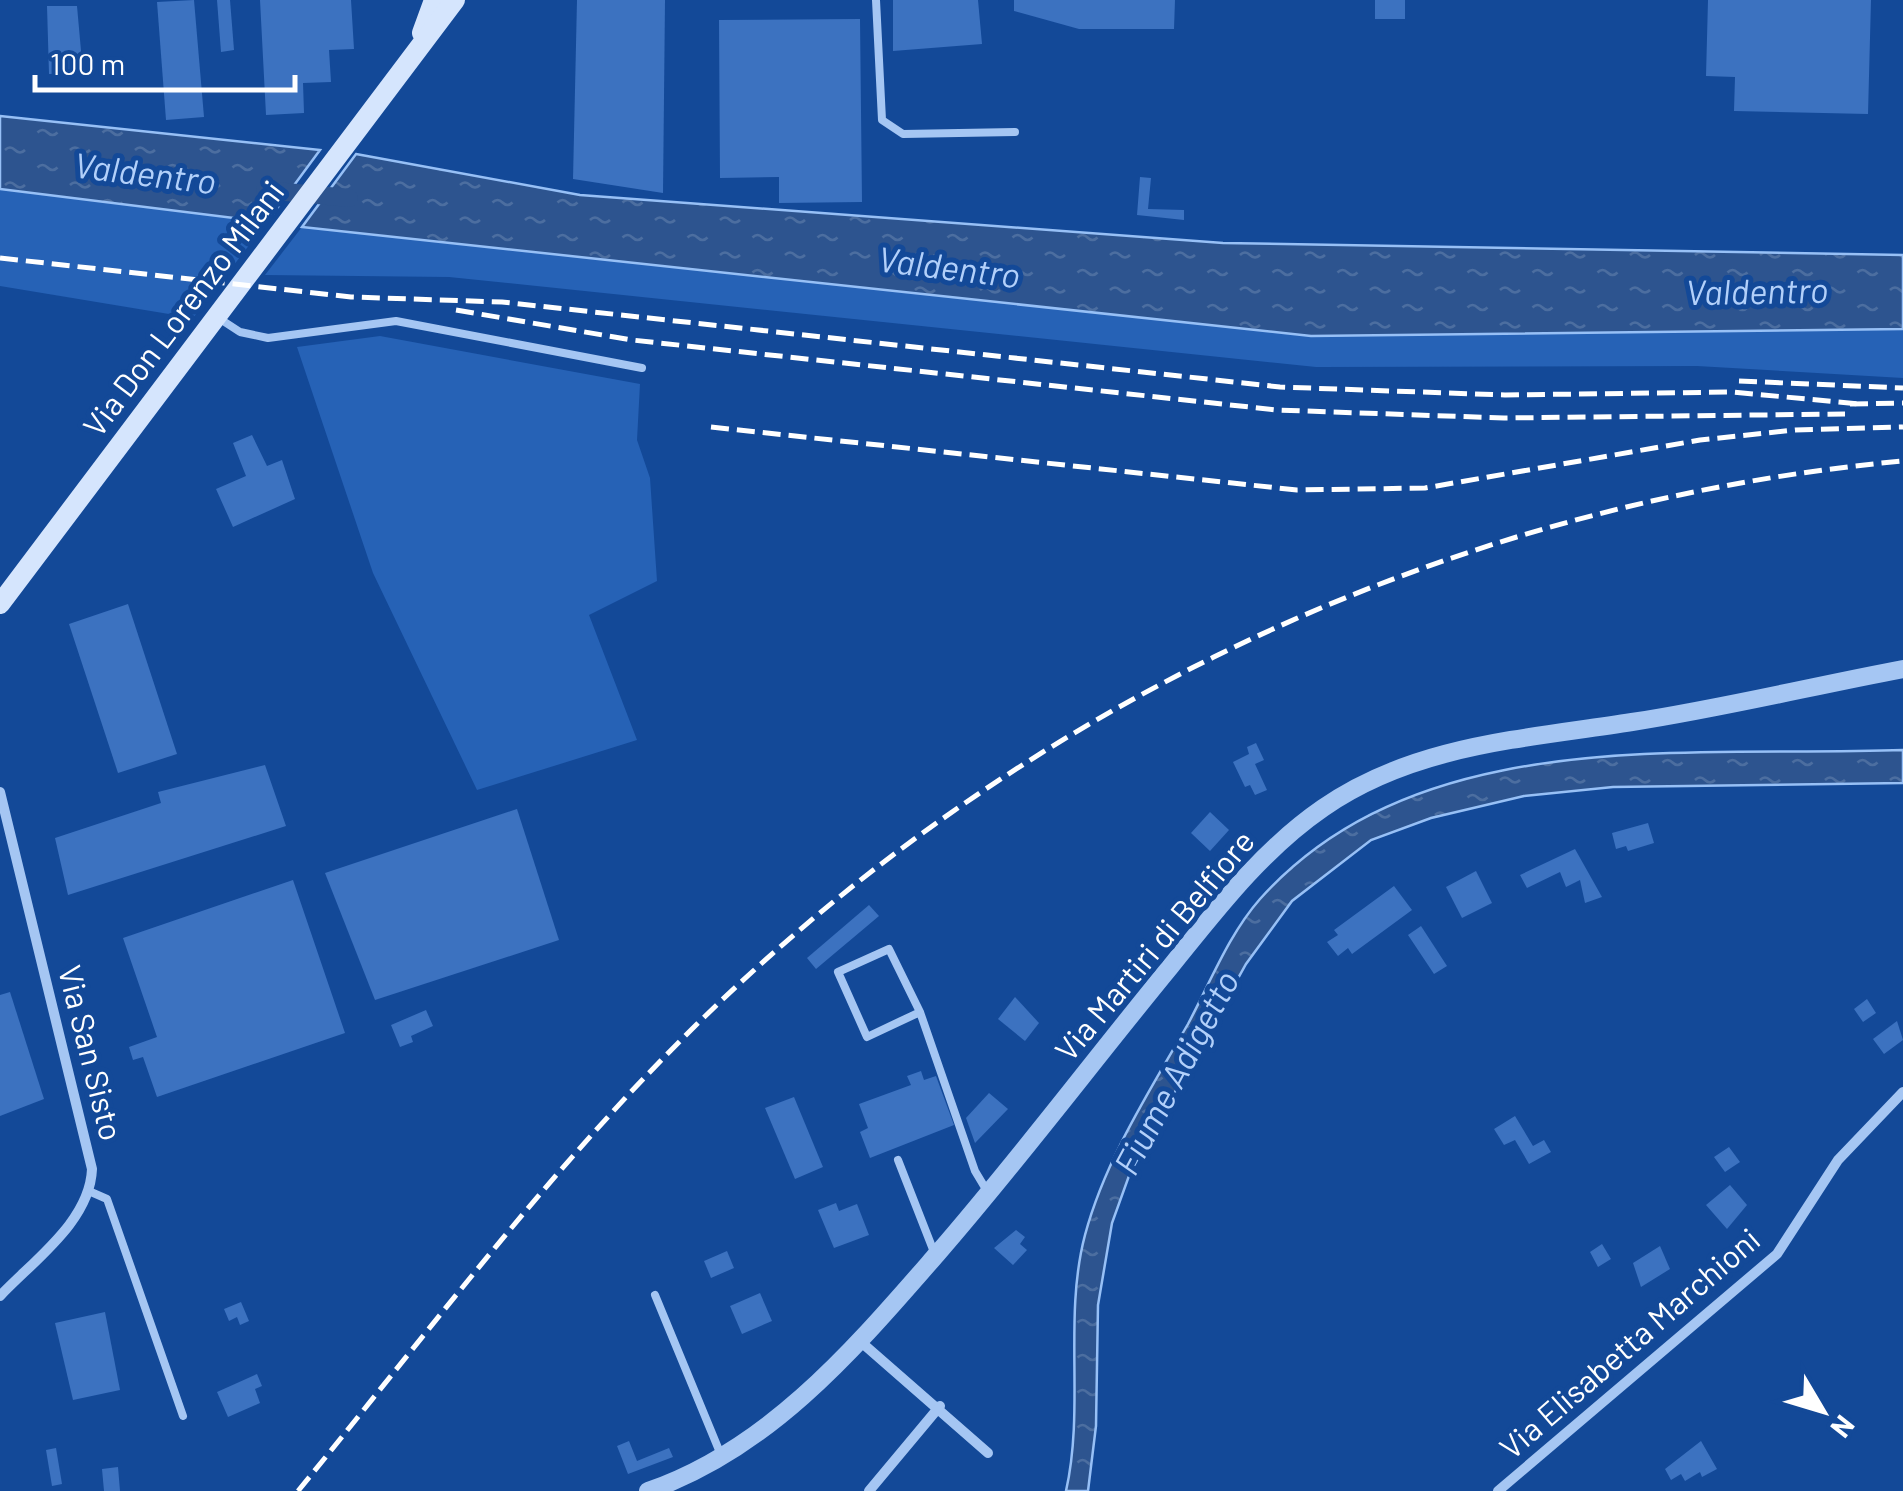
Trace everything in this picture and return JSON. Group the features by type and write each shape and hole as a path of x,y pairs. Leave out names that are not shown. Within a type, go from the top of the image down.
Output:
{"main road":[{"name":"Via Don Lorenzo Milani","path":"416,48 434,0"},
{"name":"Via Don Lorenzo Milani","path":"0,604 455,0"}],"street":[{"name":"Via Martiri di Belfiore","path":"648,1491 678,1480 720,1455 800,1400 862,1342 989,1195 1252,867 1325,806 1420,760 1495,741 1634,722 1903,668"},
{"name":"Via San Sisto","path":"0,792 92,1169 91,1192 82,1211 0,1296"},
{"name":"Via Elisabetta Marchioni","path":"1498,1491 1778,1254 1838,1160 1903,1092"},
{"path":"862,1342 940,1406 988,1453"},
{"path":"870,1491 940,1406"}],"lane":[{"path":"876,0 882,120 903,134 1015,132"},
{"path":"217,317 240,332 268,338 396,321 642,368"},
{"path":"920,1012 866,1037 838,972 888,949 920,1012 975,1171 989,1195"},
{"path":"898,1160 936,1256"},
{"path":"91,1192 107,1199 183,1416"},
{"path":"655,1295 720,1455"}],"shaded area":[{"path":"0,189 267,222 193,318 0,286"},
{"path":"302,227 1311,336 1903,329 1903,378 1697,366 1316,367 449,277 265,275"},
{"path":"380,336 640,384 637,440 650,478 657,581 589,615 637,740 477,790 373,573 297,347"}],"water":[{"path":"0,116 320,150 267,222 0,189"},
{"path":"356,154 580,195 1223,243 1903,255 1903,329 1311,336 302,227"},
{"name":"Fiume Adigetto","path":"1903,750 1903,783 1613,787 1524,796 1431,818 1371,840 1292,901 1246,964 1130,1173 1112,1223 1098,1305 1096,1426 1088,1491 1066,1491 1074,1427 1075,1298 1085,1235 1104,1180 1229,943 1260,899 1324,842 1397,802 1476,776 1560,761 1647,754"}],"building":[{"path":"194,0 204,117 166,120 157,2"},
{"path":"217,0 230,0 234,50 221,52"},
{"path":"260,0 351,0 354,49 329,50 331,82 303,83 304,113 266,115"},
{"path":"577,0 665,0 663,193 573,179"},
{"path":"893,0 978,0 982,44 893,51"},
{"path":"1014,0 1175,0 1174,29 1079,29 1014,11"},
{"path":"1375,0 1405,0 1405,19 1375,19"},
{"path":"1708,0 1871,0 1868,114 1734,111 1735,77 1706,76"},
{"path":"47,6 77,6 83,73 49,74"},
{"path":"860,19 862,202 779,203 779,177 720,178 719,20"},
{"path":"1140,177 1151,178 1148,209 1184,210 1184,220 1137,215"},
{"path":"252,435 267,466 282,460 295,499 233,527 216,489 246,476 233,443"},
{"path":"128,604 177,754 118,773 69,624"},
{"path":"1256,743 1264,760 1255,764 1267,790 1255,795 1250,785 1245,787 1233,762 1249,754 1247,747"},
{"path":"265,765 286,826 68,895 55,838 161,803 158,792"},
{"path":"517,809 559,940 375,1000 325,873"},
{"path":"1210,812 1229,830 1210,851 1191,833"},
{"path":"1648,823 1654,843 1628,851 1626,846 1616,849 1612,833"},
{"path":"1575,849 1602,897 1585,903 1580,880 1566,887 1560,872 1527,888 1520,875"},
{"path":"1476,871 1492,903 1462,918 1446,887"},
{"path":"293,880 345,1033 157,1097 143,1057 133,1060 129,1047 157,1037 123,938"},
{"path":"1394,886 1412,910 1352,954 1348,948 1338,956 1327,942 1338,935 1334,930"},
{"path":"869,905 879,916 816,969 807,958"},
{"path":"1421,926 1447,966 1434,974 1408,935"},
{"path":"10,992 44,1099 0,1116 0,995"},
{"path":"1015,997 1039,1023 1025,1041 998,1019"},
{"path":"1867,999 1876,1013 1863,1022 1854,1009"},
{"path":"426,1010 433,1026 411,1036 413,1042 400,1047 391,1025"},
{"path":"1897,1021 1903,1040 1884,1054 1873,1039"},
{"path":"921,1071 924,1080 936,1076 954,1125 870,1158 860,1132 868,1128 859,1104 911,1085 907,1076"},
{"path":"989,1093 1008,1109 975,1143 966,1118"},
{"path":"794,1097 823,1167 795,1179 765,1108"},
{"path":"1515,1116 1533,1146 1544,1140 1551,1152 1529,1164 1515,1140 1504,1145 1494,1129"},
{"path":"1729,1147 1740,1162 1725,1172 1714,1157"},
{"path":"1730,1185 1747,1205 1727,1229 1706,1205"},
{"path":"836,1203 839,1211 857,1204 869,1235 834,1248 818,1210"},
{"path":"1016,1230 1025,1237 1020,1244 1027,1250 1013,1265 994,1248"},
{"path":"1602,1244 1611,1259 1598,1267 1590,1252"},
{"path":"1660,1246 1670,1269 1641,1287 1633,1263"},
{"path":"727,1251 734,1268 711,1278 704,1261"},
{"path":"760,1293 772,1321 742,1334 730,1306"},
{"path":"241,1302 249,1321 240,1325 237,1317 229,1321 224,1309"},
{"path":"105,1312 120,1390 73,1400 55,1323"},
{"path":"257,1374 262,1386 255,1389 260,1403 228,1417 217,1392"},
{"path":"629,1441 637,1461 669,1448 673,1457 628,1474 617,1446"},
{"path":"1701,1441 1717,1469 1702,1477 1700,1472 1685,1481 1681,1474 1671,1480 1665,1469"},
{"path":"56,1448 62,1484 52,1486 46,1450"},
{"path":"118,1467 120,1491 104,1491 102,1469"}],"waterway":[{"name":"Valdentro","path":"265,190 349,198"}],"railway":[{"path":"0,258 351,297 502,302 1280,387 1505,395 1732,392 1860,404"},
{"path":"456,310 632,340 1277,410 1504,418 1845,414"},
{"path":"1739,381 1903,388"},
{"path":"1850,404 1903,403"},
{"path":"711,427 1297,490 1425,488 1700,440 1795,430 1903,427"},
{"path":"298,1491 488,1256 637,1085 816,916 952,812 1096,720 1247,641 1404,575 1567,522 1733,484 1903,461"}]}
